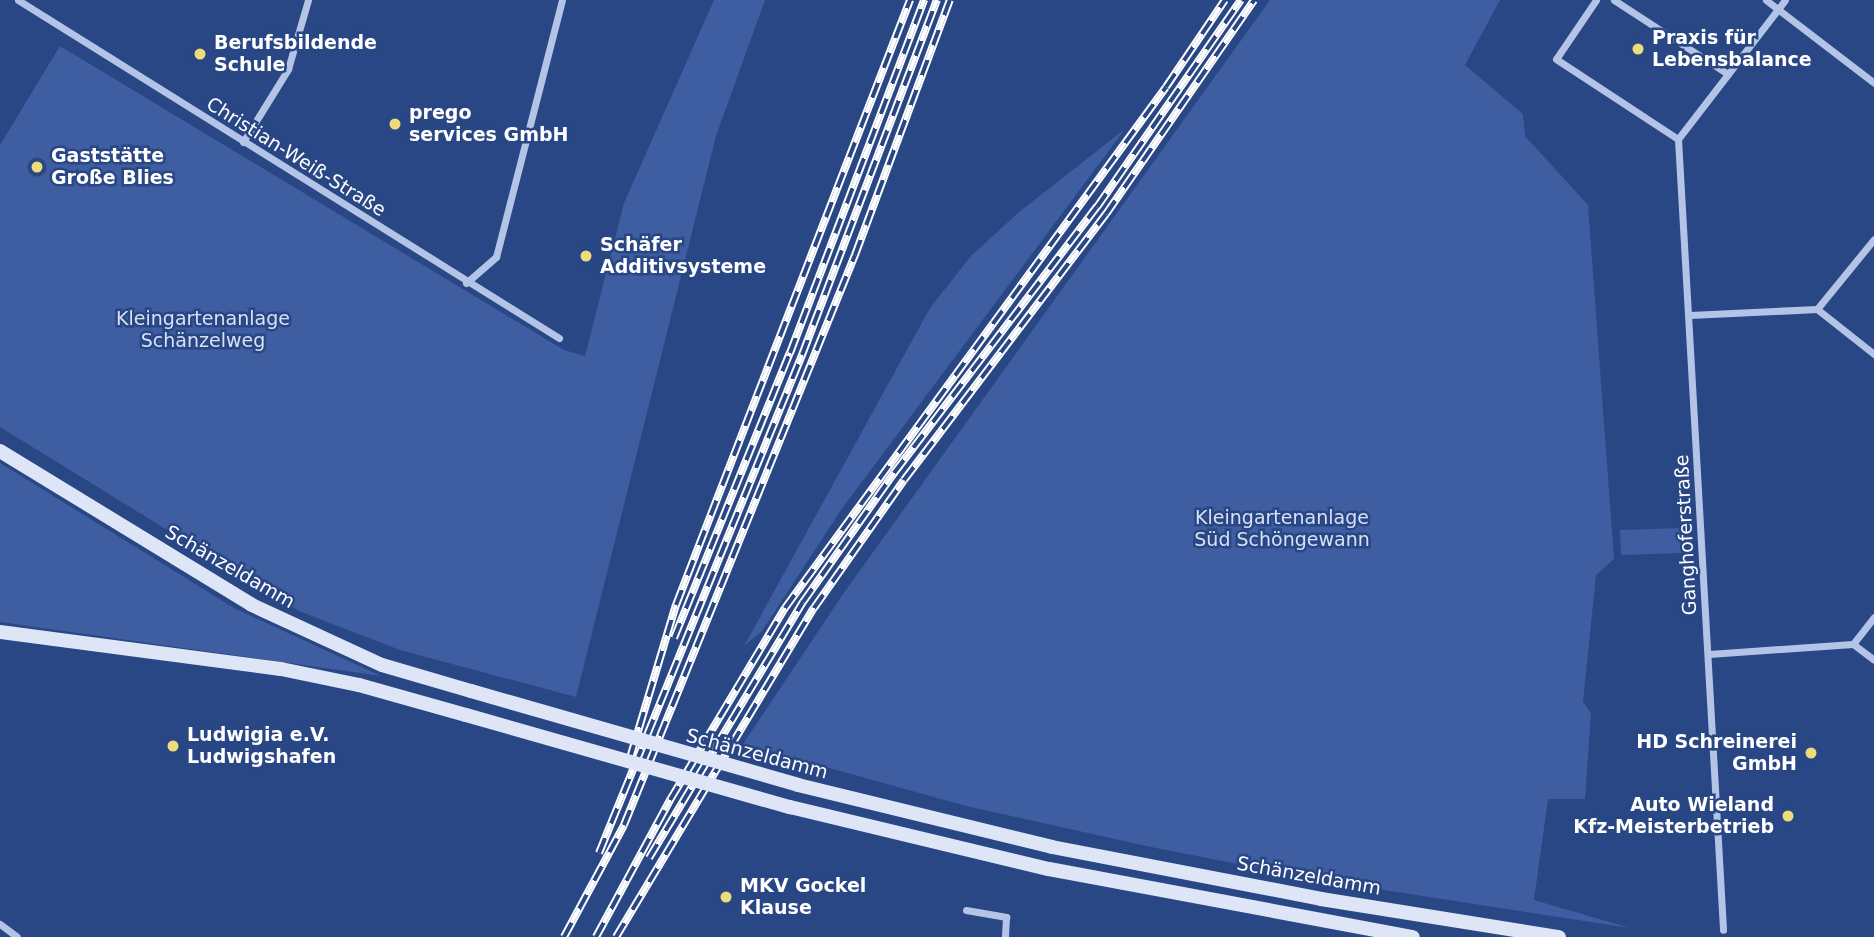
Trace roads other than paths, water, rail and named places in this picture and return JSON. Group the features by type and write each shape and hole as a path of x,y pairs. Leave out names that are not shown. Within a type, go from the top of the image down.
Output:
{"main road":[{"name":"Schänzeldamm","path":"0,451 252,605 382,665 798,785 1052,847 1321,899 1559,937"},
{"path":"0,632 281,670 359,685 790,807 1049,869 1413,937"}],"street":[{"name":"Christian-Weiß-Straße","path":"18,0 467,283 559,338"},
{"path":"243,142 288,69 308,0"},
{"path":"467,283 496,257 562,0"},
{"path":"1595,0 1556,60 1678,139 1785,0"},
{"path":"1614,0 1728,74"},
{"path":"1766,0 1874,83"},
{"name":"Ganghoferstraße","path":"1678,139 1723,930"},
{"path":"1817,309 1874,239"},
{"path":"1690,315 1817,309 1874,354"},
{"path":"1853,644 1874,617"},
{"path":"1709,654 1853,644 1874,660"},
{"path":"967,910 1006,917 1005,937"},
{"path":"0,924 17,937"}],"railway":[{"path":"630,758 676,605 910,0"},
{"path":"674,638 790,353 924,0"},
{"path":"599,853 802,355 937,0"},
{"path":"564,937 624,825 855,255 950,0"},
{"path":"596,937 670,800 785,608 1166,87 1225,0"},
{"path":"649,858 803,602 894,473 1097,207 1241,0"},
{"path":"616,937 814,608 904,480 1106,214 1254,0"}],"place":[{"name":"Praxis für Lebensbalance","path":"1638,49"},
{"name":"Berufsbildende Schule","path":"200,54"},
{"name":"prego services GmbH","path":"395,124"},
{"name":"Gaststätte Große Blies","path":"37,167"},
{"name":"Schäfer Additivsysteme","path":"586,256"},
{"name":"Ludwigia e.V. Ludwigshafen","path":"173,746"},
{"name":"HD Schreinerei GmbH","path":"1811,753"},
{"name":"Auto Wieland Kfz-Meisterbetrieb","path":"1788,816"},
{"name":"MKV Gockel Klause","path":"726,897"}],"park label":[{"name":"Kleingartenanlage Schänzelweg","path":"203,330"},
{"name":"Kleingartenanlage Süd Schöngewann","path":"1282,529"}]}
